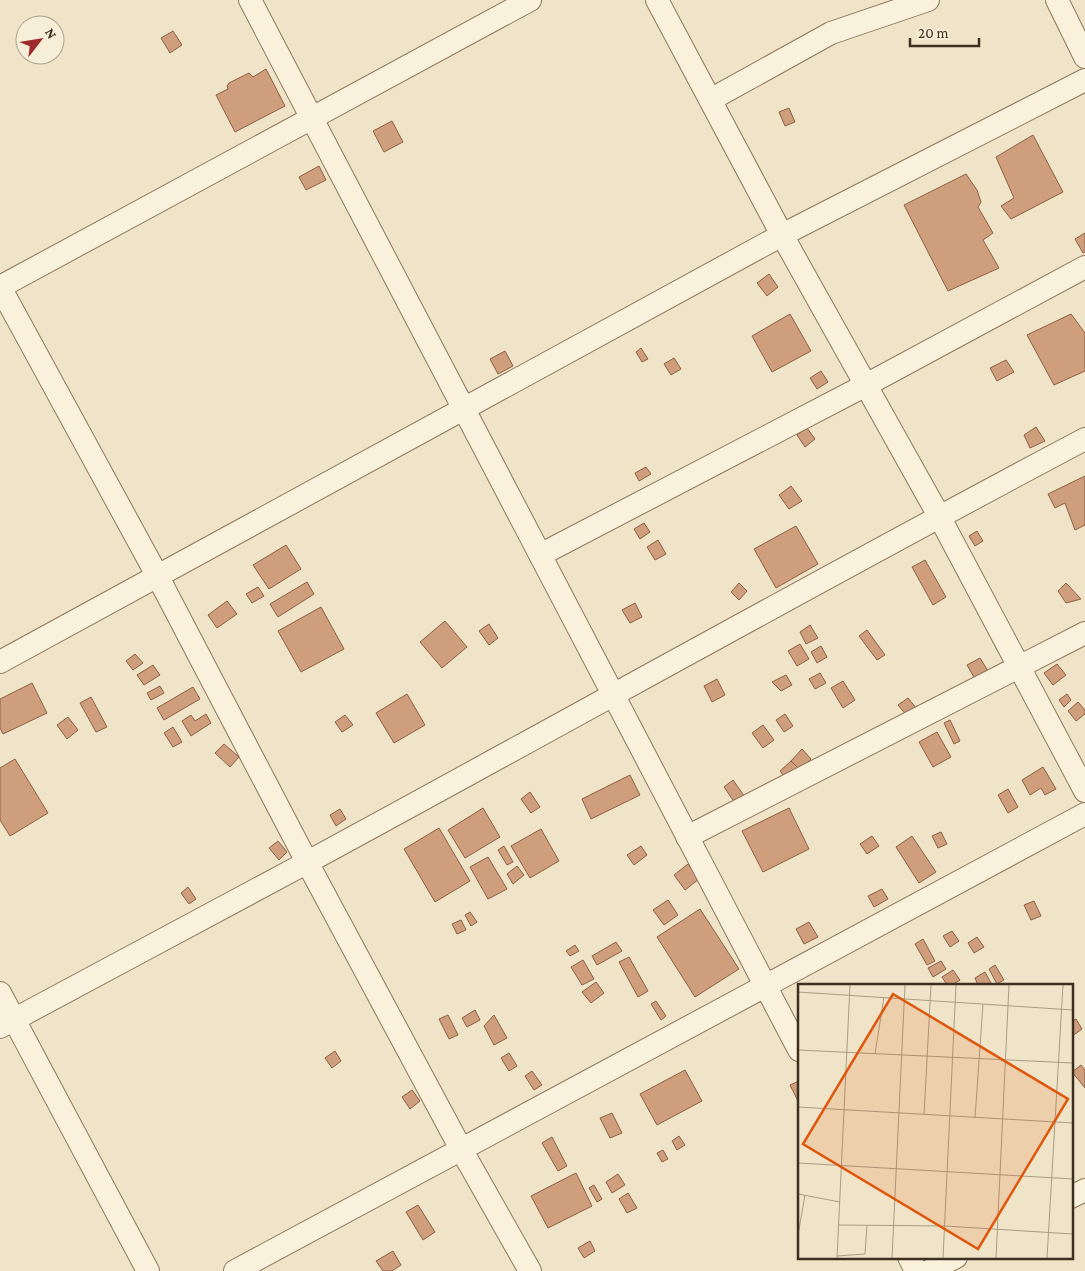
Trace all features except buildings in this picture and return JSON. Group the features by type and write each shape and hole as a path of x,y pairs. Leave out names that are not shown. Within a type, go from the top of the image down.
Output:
{"street":[{"path":"250,0 798,1048"},
{"path":"530,0 0,287 158,576 307,862 461,1149 530,1271"},
{"path":"657,0 782,235 939,516 1085,791"},
{"path":"710,100 831,33 928,0"},
{"path":"1056,0 1085,57"},
{"path":"0,662 782,235 1085,80"},
{"path":"540,555 866,385 1085,267"},
{"path":"7,1023 307,862 939,516 1085,439"},
{"path":"688,838 1085,633"},
{"path":"235,1271 1085,814"},
{"path":"0,994 7,1023 148,1271"},
{"path":"1072,1196 1085,1190"},
{"path":"909,1258 916,1271"},
{"path":"930,1271 954,1258"}]}
